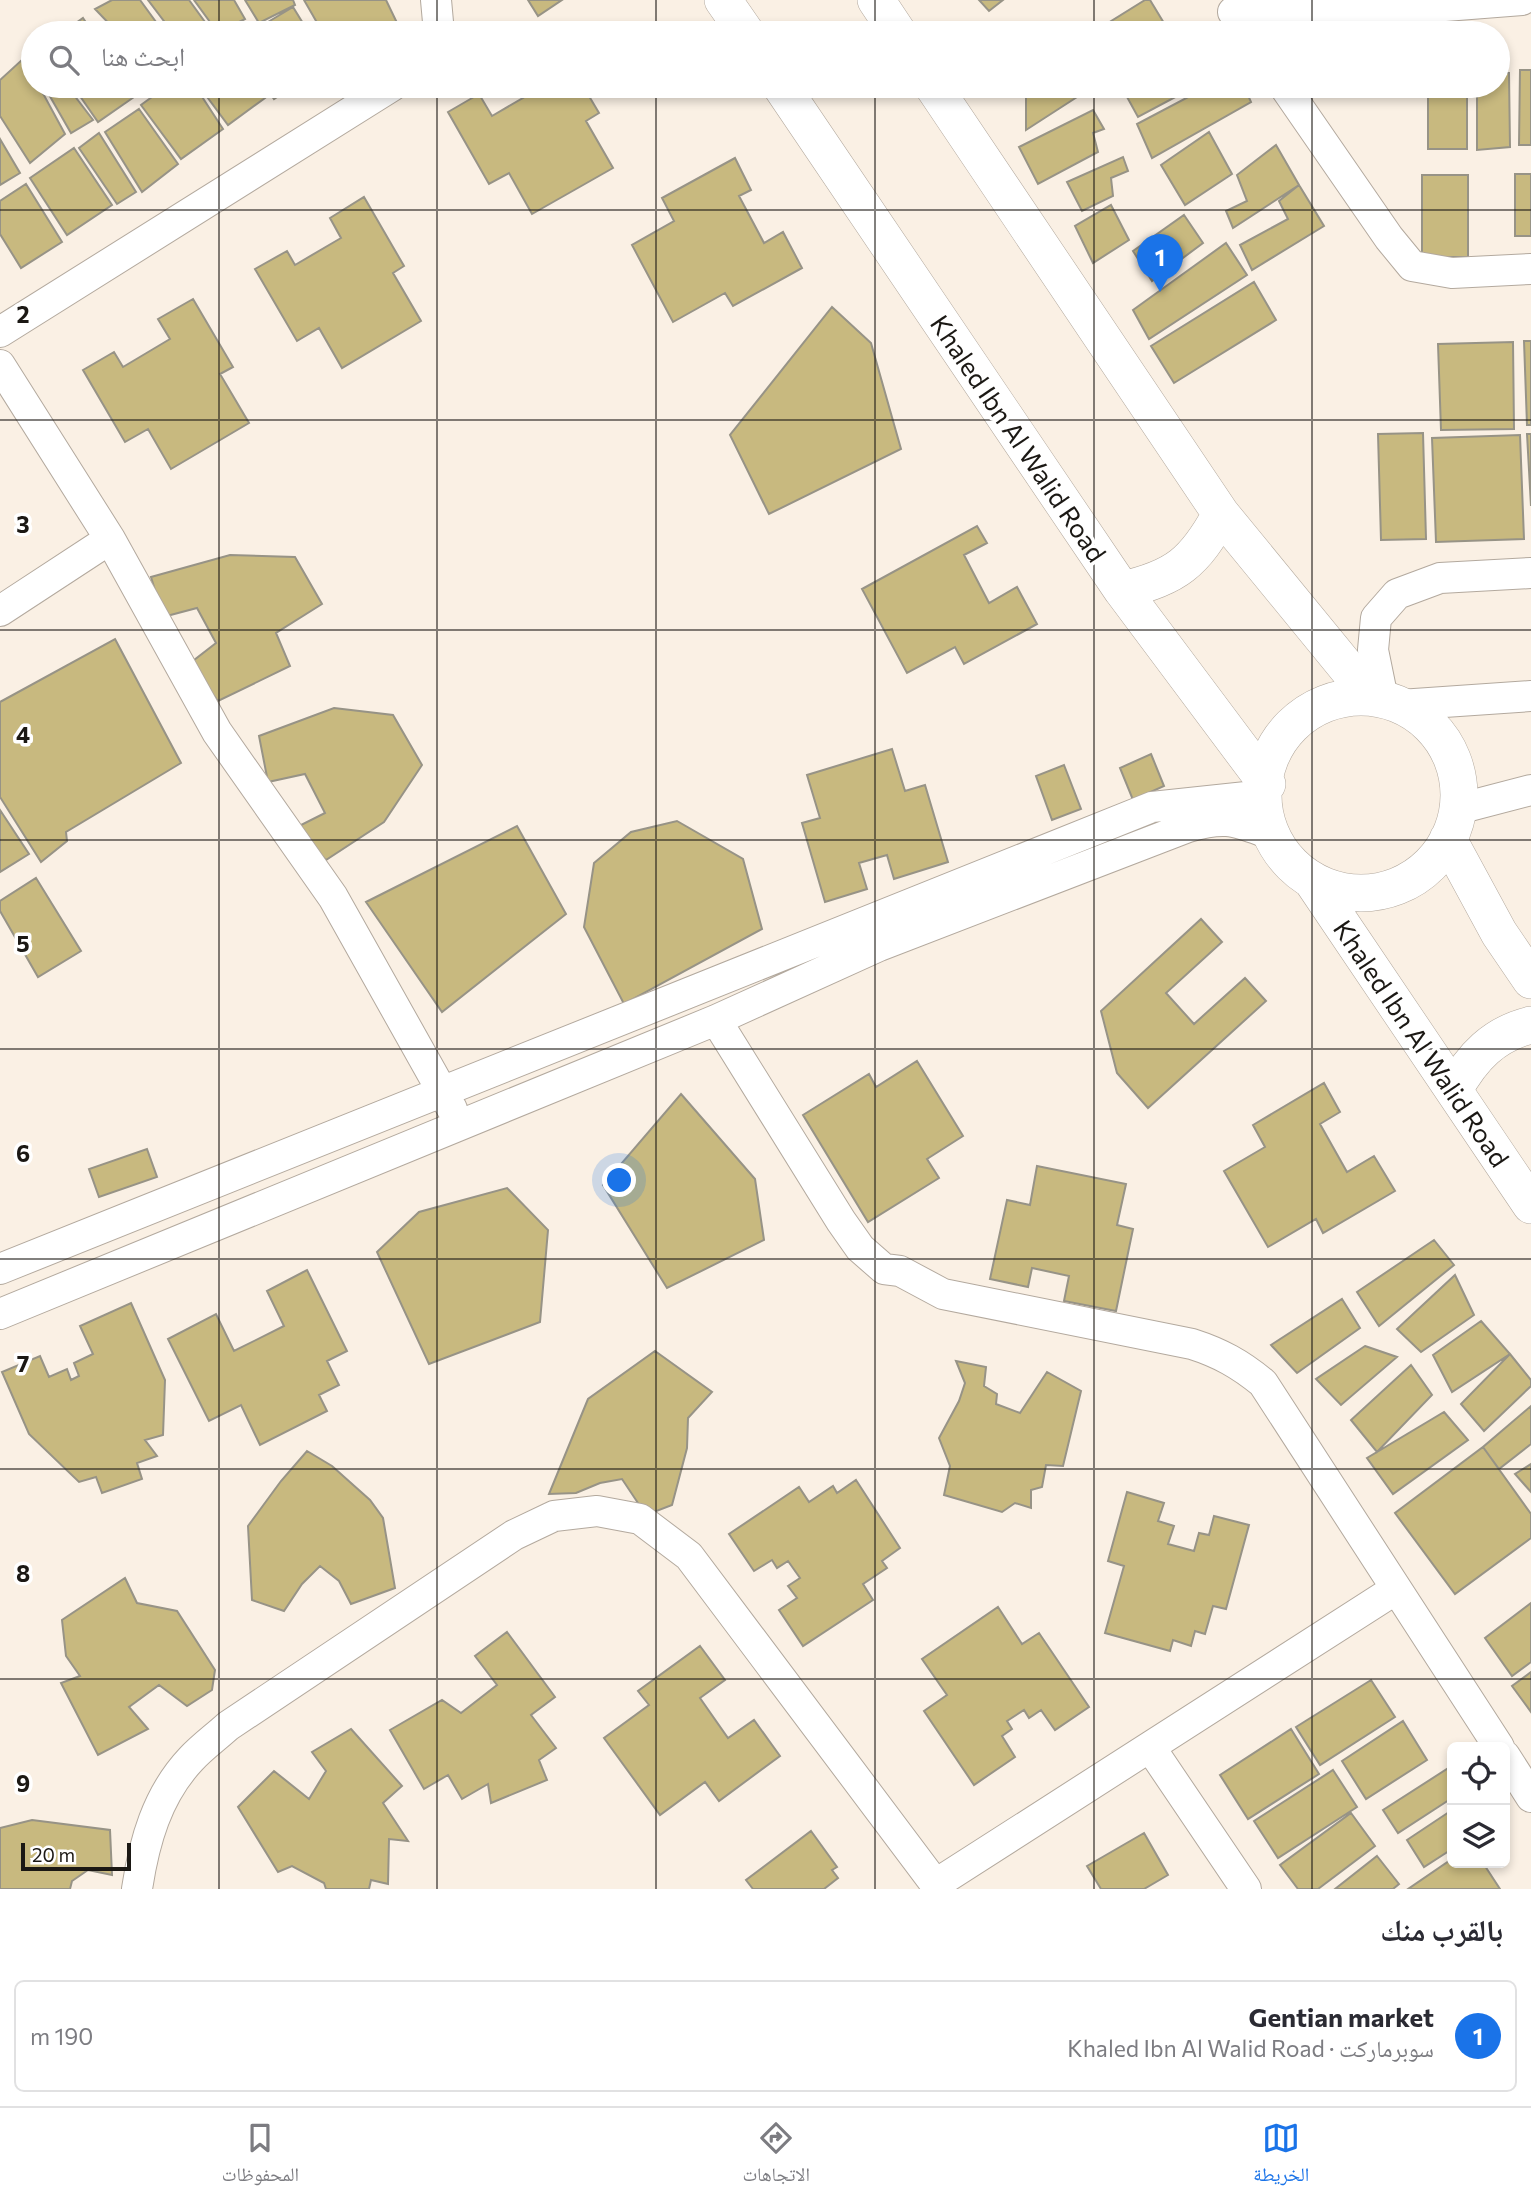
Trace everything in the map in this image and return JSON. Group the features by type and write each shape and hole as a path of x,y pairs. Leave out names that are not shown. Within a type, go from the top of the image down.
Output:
{"street":[{"path":"436,0 438,21"},
{"path":"723,0 738,21"},
{"path":"876,0 890,21"},
{"path":"1236,15 1339,6 1419,8 1522,0"},
{"path":"0,332 373,98"},
{"name":"Khaled Ibn Al Walid Road","path":"789,98 1122,590 1266,790"},
{"path":"941,98 1222,514 1384,700 1427,723 1446,747 1457,777 1453,824 1430,865 1404,884 1374,893 1342,892 1313,882 1287,862 1270,835 1263,811 1270,756 1287,730 1310,710 1339,699 1384,700 1531,696"},
{"path":"1292,98 1389,238 1412,266 1452,273 1531,269"},
{"path":"0,365 110,539 217,732 333,897 461,1124"},
{"path":"1122,590 1154,583 1183,566 1206,543 1222,514"},
{"path":"0,611 110,539"},
{"path":"1384,700 1373,650 1376,618 1397,594 1440,578 1531,573"},
{"path":"0,1269 1152,807 1266,790"},
{"path":"1453,824 1531,790"},
{"path":"0,1314 716,1020 879,946 1188,827 1210,821 1233,821 1270,835"},
{"path":"1453,824 1499,933 1531,980"},
{"name":"Khaled Ibn Al Walid Road","path":"1313,882 1531,1205"},
{"path":"716,1020 841,1221 860,1248 884,1269 900,1271 943,1294 1192,1344 1218,1352 1242,1365 1263,1383 1496,1742"},
{"path":"1454,1090 1464,1070 1478,1053 1496,1039 1531,1025"},
{"path":"137,1889 143,1849 161,1801 190,1760 228,1726 514,1535 554,1516 597,1511 640,1519 689,1556 937,1886 1396,1589"},
{"path":"1150,1747 1246,1889"},
{"path":"1510,1764 1531,1797"}],"building":[{"path":"112,0 140,0 155,21 106,21 95,9"},
{"path":"148,0 189,0 204,21 164,21"},
{"path":"194,0 234,0 245,19 241,21 209,21"},
{"path":"245,0 293,0 295,5 258,21"},
{"path":"304,0 386,0 396,21 316,21"},
{"path":"528,0 562,0 538,16"},
{"path":"979,0 1003,0 989,11"},
{"path":"1145,0 1150,0 1163,21 1111,21"},
{"path":"293,7 302,21 270,21"},
{"path":"21,61 21,98 46,98 65,134 30,163 0,116 0,80"},
{"path":"1520,70 1531,70 1531,145 1519,145"},
{"path":"51,98 76,98 93,120 71,133"},
{"path":"81,98 133,98 98,122"},
{"path":"151,98 203,98 223,129 181,159 141,105"},
{"path":"208,98 265,98 228,125"},
{"path":"472,98 481,98 492,116 523,98 590,98 599,113 586,121 613,168 532,214 509,173 489,184 448,112"},
{"path":"1026,98 1075,98 1026,130"},
{"path":"1128,98 1174,98 1138,117"},
{"path":"1186,98 1249,98 1251,102 1152,158 1137,124"},
{"path":"1428,98 1467,98 1467,149 1428,149"},
{"path":"1477,98 1509,98 1510,147 1477,150"},
{"path":"139,109 178,164 142,192 105,132"},
{"path":"1093,110 1104,129 1093,133 1098,152 1038,184 1019,147"},
{"path":"1209,132 1232,174 1185,205 1161,165"},
{"path":"99,133 136,192 117,204 79,148"},
{"path":"0,139 20,173 0,185"},
{"path":"1276,145 1299,185 1233,228 1226,211 1247,201 1237,175"},
{"path":"74,148 112,205 67,235 30,178"},
{"path":"1123,157 1128,171 1111,178 1113,196 1082,211 1067,182"},
{"path":"735,158 751,190 739,196 764,243 783,232 802,268 733,306 725,293 673,322 632,245 674,221 662,198"},
{"path":"1515,174 1531,174 1531,236 1515,236"},
{"path":"1422,175 1468,175 1468,257 1422,257"},
{"path":"26,184 62,242 21,268 0,234 0,201"},
{"path":"1299,185 1324,226 1252,270 1240,245 1288,219 1279,201"},
{"path":"364,197 404,266 393,273 421,321 342,368 319,328 297,341 255,269 287,251 295,265 341,238 330,218"},
{"path":"1111,205 1129,240 1093,263 1075,226"},
{"path":"1184,215 1203,243 1152,281 1133,251"},
{"path":"1226,243 1247,275 1149,339 1133,310"},
{"path":"1254,282 1276,320 1174,383 1151,346"},
{"path":"193,299 233,367 220,374 249,423 171,469 148,429 125,442 83,370 114,352 123,367 170,339 158,319"},
{"path":"832,307 871,343 901,449 769,514 730,435"},
{"path":"1524,341 1531,341 1531,425 1527,425"},
{"path":"1513,342 1514,429 1441,430 1438,344"},
{"path":"1423,433 1426,539 1381,540 1378,434"},
{"path":"1527,434 1531,434 1531,506"},
{"path":"1520,435 1524,539 1436,542 1432,438"},
{"path":"977,526 987,543 964,555 989,603 1017,587 1037,624 964,664 955,647 907,673 862,589"},
{"path":"230,555 295,557 322,604 276,633 290,666 218,701 189,664 216,643 197,608 163,617 151,577"},
{"path":"115,639 181,763 66,832 67,841 41,862 0,797 0,702"},
{"path":"334,708 393,715 422,765 384,822 326,860 293,829 325,813 305,774 268,782 259,736"},
{"path":"892,749 905,791 925,785 948,862 894,879 887,855 859,863 867,889 825,902 802,823 820,818 807,775"},
{"path":"1151,754 1164,786 1133,800 1120,768"},
{"path":"1064,765 1081,809 1052,820 1036,776"},
{"path":"0,810 29,854 0,872"},
{"path":"677,821 743,859 762,929 624,1004 584,927 594,863 631,832"},
{"path":"517,826 566,914 442,1012 366,902"},
{"path":"36,878 81,951 38,977 0,911 0,901"},
{"path":"1201,919 1222,942 1166,993 1194,1024 1245,978 1266,1001 1148,1108 1117,1073 1101,1011"},
{"path":"917,1061 963,1136 927,1159 939,1178 868,1222 803,1115 869,1074 876,1087"},
{"path":"1324,1083 1340,1112 1320,1124 1347,1172 1374,1156 1395,1191 1323,1233 1316,1219 1268,1247 1224,1171 1265,1147 1253,1125"},
{"path":"681,1094 755,1179 764,1240 667,1288 603,1185"},
{"path":"147,1149 157,1177 99,1197 89,1169"},
{"path":"1037,1166 1126,1184 1117,1225 1133,1229 1116,1311 1064,1301 1069,1276 1032,1268 1028,1287 990,1279 1007,1200 1030,1205"},
{"path":"507,1188 548,1230 540,1322 429,1364 377,1252 419,1212"},
{"path":"1434,1240 1454,1265 1379,1326 1357,1292"},
{"path":"307,1270 347,1351 327,1361 339,1385 319,1395 327,1411 260,1445 241,1405 209,1421 168,1339 216,1314 234,1351 284,1326 267,1291"},
{"path":"1455,1275 1474,1315 1421,1352 1397,1329"},
{"path":"1342,1299 1360,1328 1297,1373 1271,1345"},
{"path":"131,1303 165,1380 163,1435 145,1440 157,1456 137,1463 142,1479 102,1493 96,1477 79,1482 29,1434 2,1372 40,1356 49,1377 67,1369 71,1380 79,1376 74,1363 93,1354 80,1326"},
{"path":"1481,1321 1510,1354 1452,1392 1433,1355"},
{"path":"1365,1346 1397,1357 1341,1405 1316,1379"},
{"path":"655,1351 712,1392 688,1418 687,1448 672,1505 654,1512 640,1506 622,1479 600,1483 576,1493 549,1494 588,1399"},
{"path":"1510,1354 1531,1380 1531,1386 1484,1431 1461,1404"},
{"path":"956,1361 986,1367 984,1386 997,1394 996,1404 1020,1413 1047,1372 1081,1391 1063,1466 1046,1465 1042,1487 1031,1490 1031,1508 1015,1503 1002,1512 944,1495 950,1466 939,1438 959,1401 965,1383"},
{"path":"1411,1365 1432,1395 1377,1452 1351,1420"},
{"path":"1531,1406 1531,1444 1499,1469 1483,1447"},
{"path":"1444,1412 1468,1440 1393,1494 1367,1458"},
{"path":"1483,1447 1531,1514 1531,1538 1455,1594 1395,1513"},
{"path":"307,1451 332,1466 370,1500 383,1518 395,1588 351,1604 339,1581 320,1566 302,1584 284,1611 252,1600 248,1526"},
{"path":"1531,1464 1531,1492 1515,1474"},
{"path":"856,1480 900,1548 882,1561 887,1568 863,1584 873,1600 803,1646 779,1610 797,1598 788,1586 800,1578 788,1561 777,1568 772,1560 754,1571 729,1534 799,1487 809,1502 833,1486 837,1493"},
{"path":"1127,1492 1164,1503 1158,1521 1174,1526 1168,1544 1194,1551 1199,1533 1209,1535 1214,1516 1249,1525 1226,1609 1213,1606 1205,1634 1195,1631 1191,1646 1173,1640 1170,1651 1105,1633 1124,1566 1108,1561"},
{"path":"125,1578 137,1603 177,1611 215,1670 212,1690 187,1706 159,1685 129,1707 148,1729 98,1755 61,1683 80,1676 66,1656 62,1620"},
{"path":"1531,1603 1531,1662 1512,1676 1485,1638"},
{"path":"998,1607 1022,1644 1039,1633 1089,1707 1055,1730 1041,1710 1029,1718 1024,1710 1007,1721 1012,1729 1002,1736 1015,1757 974,1785 924,1711 947,1695 922,1659"},
{"path":"507,1632 555,1697 531,1715 556,1748 539,1760 547,1780 491,1803 488,1784 462,1799 448,1775 424,1789 390,1730 442,1700 461,1713 497,1685 475,1656"},
{"path":"700,1646 725,1680 700,1698 728,1738 754,1720 780,1756 719,1801 705,1782 660,1815 604,1738 649,1705 638,1691"},
{"path":"1531,1672 1531,1712 1512,1686"},
{"path":"1371,1680 1395,1717 1320,1765 1296,1727"},
{"path":"1403,1721 1427,1760 1366,1799 1342,1761"},
{"path":"351,1729 402,1786 383,1803 408,1841 389,1839 388,1884 371,1880 369,1889 326,1889 324,1883 292,1866 278,1872 238,1807 274,1771 309,1799 326,1771 312,1752"},
{"path":"1291,1729 1319,1774 1248,1819 1220,1775"},
{"path":"1447,1769 1447,1801 1398,1833 1383,1810"},
{"path":"1333,1770 1357,1807 1278,1858 1254,1821"},
{"path":"1351,1813 1375,1846 1318,1889 1298,1889 1280,1865"},
{"path":"1447,1813 1447,1852 1424,1867 1407,1840"},
{"path":"32,1820 110,1830 112,1875 88,1870 72,1881 70,1889 0,1889 0,1828"},
{"path":"811,1831 837,1867 832,1870 838,1878 824,1889 753,1889 746,1880"},
{"path":"1144,1833 1168,1875 1144,1889 1101,1889 1087,1866"},
{"path":"1377,1856 1399,1884 1393,1889 1335,1889"},
{"path":"1447,1862 1447,1868 1486,1868 1500,1889 1408,1889"}],"place":[{"name":"Gentian market","path":"1160,292"}]}
